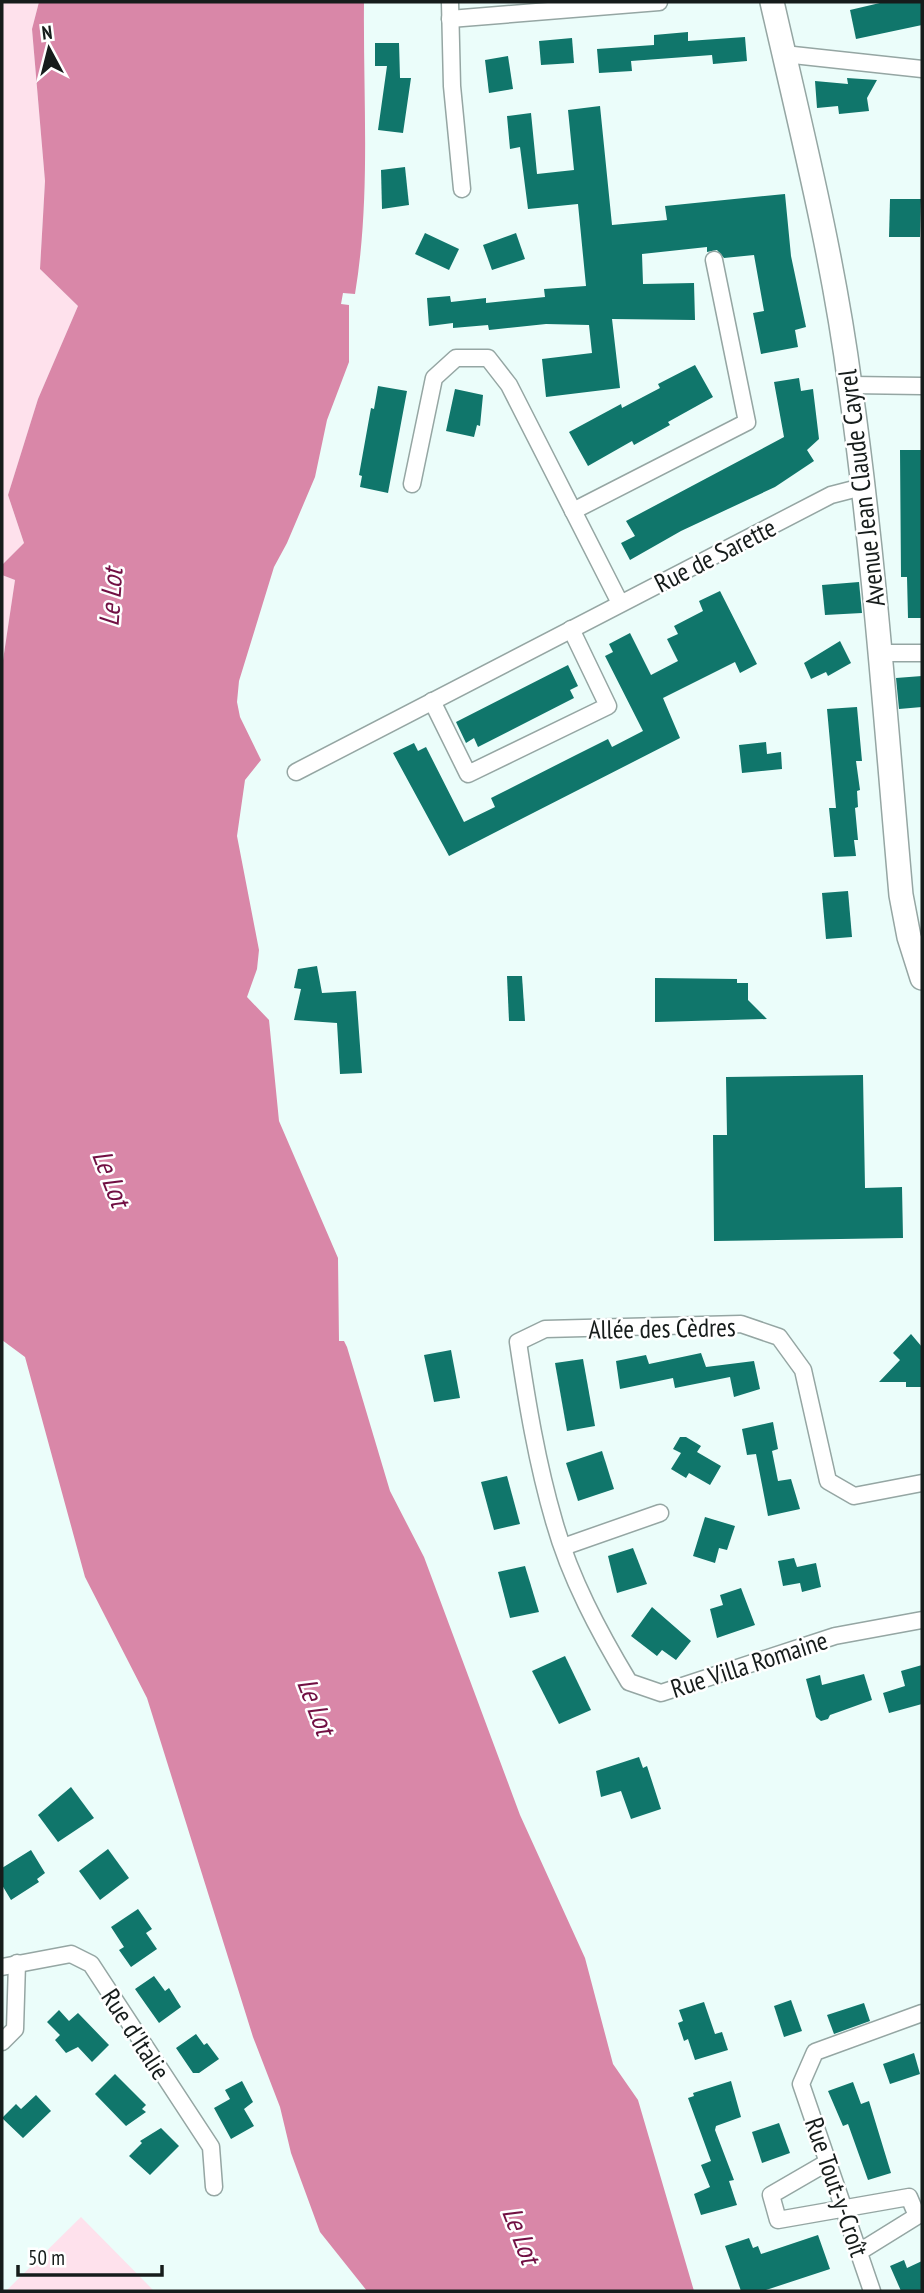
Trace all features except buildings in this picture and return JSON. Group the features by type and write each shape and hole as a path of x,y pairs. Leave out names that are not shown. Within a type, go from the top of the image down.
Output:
{"main road":[{"name":"Avenue Jean Claude Cayrel","path":"772,2 829,254 850,385 880,653 901,895 909,937 922,978"}],"street":[{"path":"450,2 452,86 462,190"},
{"path":"450,19 659,2"},
{"path":"784,54 922,69"},
{"path":"573,511 747,422 714,260"},
{"path":"412,484 434,378 456,358 488,358 509,385 620,603"},
{"path":"850,385 922,386"},
{"name":"Rue de Sarette","path":"296,772 831,495 862,486"},
{"path":"432,701 468,774 608,706 571,629"},
{"path":"880,653 922,653"},
{"name":"Allée des Cèdres","path":"527,1398 518,1342 545,1329 741,1324 779,1337 803,1370 828,1481 854,1496 922,1483"},
{"name":"Rue Villa Romaine","path":"527,1398 554,1524 596,1626 629,1682 661,1693 835,1636 922,1620"},
{"path":"563,1547 660,1513"},
{"name":"Rue d'Italie","path":"9,1965 71,1954 91,1964 211,2147 214,2187"},
{"path":"2,2042 15,2029 9,1965"},
{"name":"Rue Tout-y-Croît","path":"872,2291 801,2084 815,2052 922,2013"},
{"path":"828,2162 771,2195 778,2220 909,2197 917,2216 859,2252"}],"shaded area":[{"path":"2,2 39,2 32,29 45,181 40,269 78,306 38,399 8,495 24,543 2,565"},
{"path":"2,575 15,580 2,667"},
{"path":"81,2217 154,2291 6,2291"}],"water":[{"name":"Le Lot","path":"39,2 364,2 363,222 355,294 343,293 341,304 349,305 349,362 327,420 315,477 274,567 239,681 237,702 240,717 261,760 245,780 237,836 259,950 257,969 247,997 269,1020 279,1121 338,1258 339,1341 344,1341 347,1347 390,1491 424,1557 520,1815 585,1958 613,2064 638,2100 694,2291 367,2291 320,2232 291,2153 280,2107 253,2037 147,1698 85,1577 25,1357 2,1340 2,667 15,580 2,575 2,565 24,543 8,495 38,399 78,306 40,269 45,181 32,29"}]}
